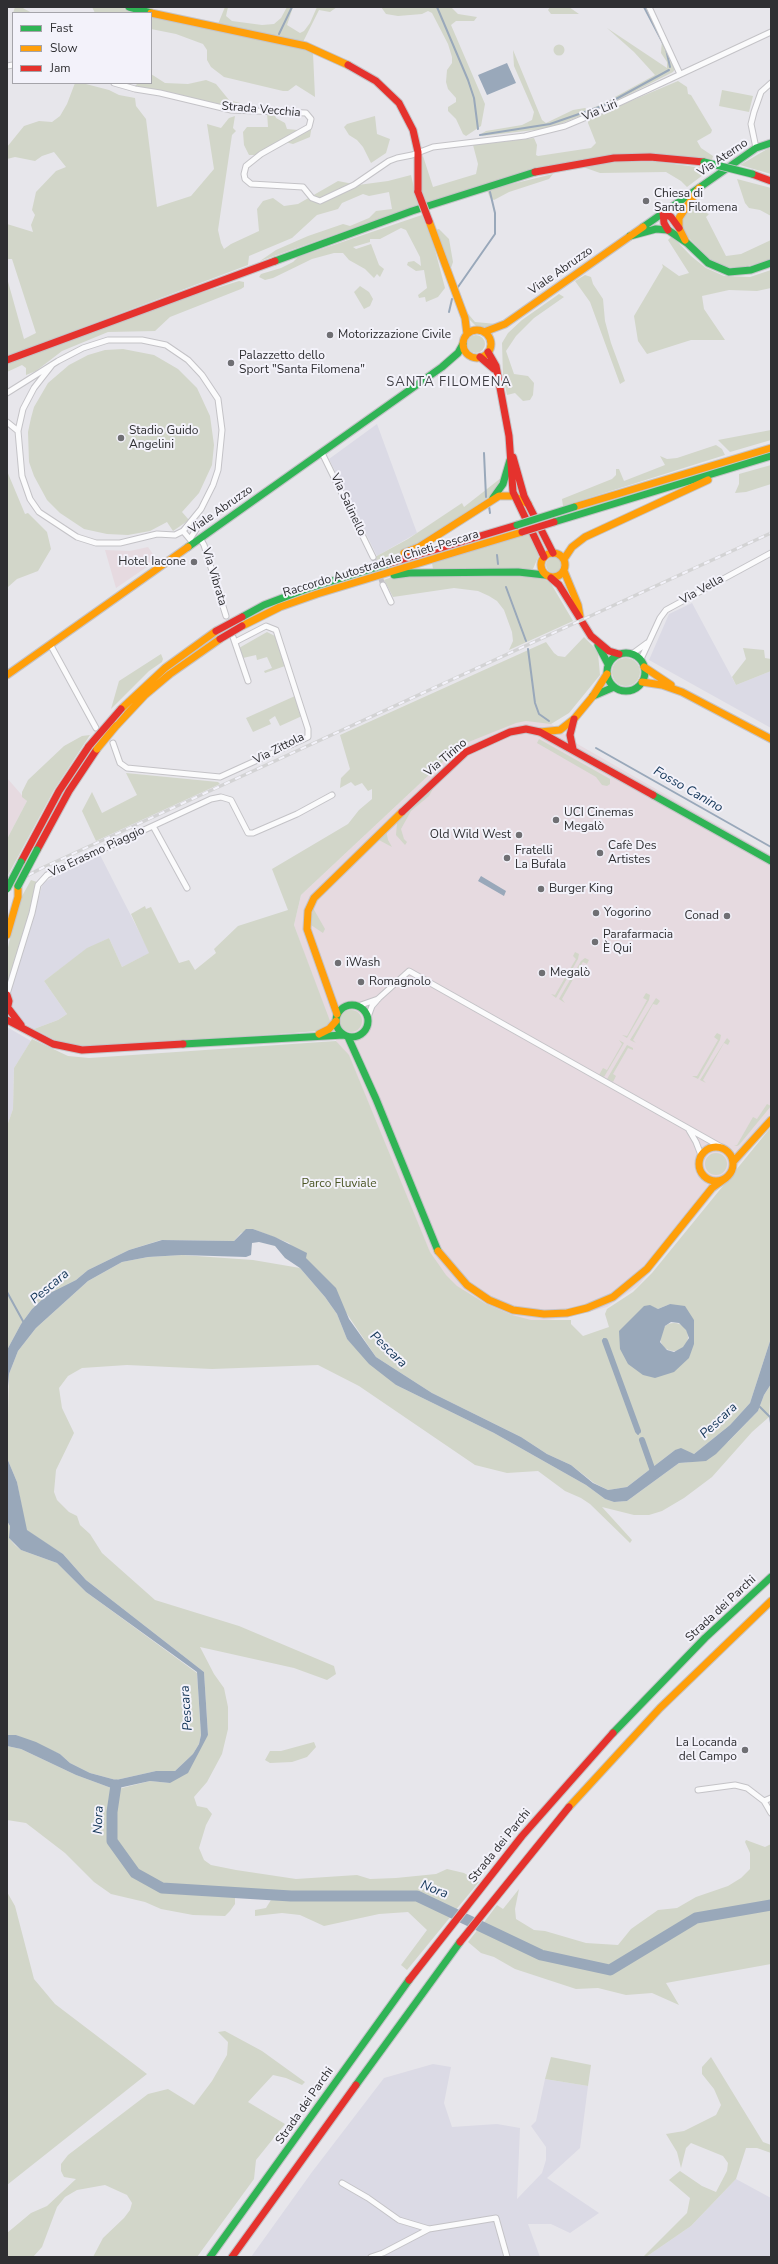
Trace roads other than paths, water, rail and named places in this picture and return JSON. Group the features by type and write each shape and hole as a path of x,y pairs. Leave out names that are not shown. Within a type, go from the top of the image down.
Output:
{"main road":[{"path":"129,7 147,12"},
{"path":"152,13 290,42 322,52 376,80 396,100 410,123 418,152 418,192 470,332 463,344 469,356 480,358 489,364 497,373"},
{"name":"Via Aterno","path":"630,236 756,148 771,142"},
{"path":"7,360 125,315 412,211 516,177 556,167 614,158 650,157 704,162 752,174 771,183"},
{"path":"679,228 681,212 699,188"},
{"path":"663,213 671,217 687,243"},
{"path":"663,213 664,223 668,230 687,243 708,264 722,270 744,271 771,264"},
{"path":"630,236 656,229 668,230"},
{"name":"Viale Abruzzo","path":"484,332 505,324 630,236"},
{"name":"Viale Abruzzo","path":"490,342 505,324"},
{"path":"470,332 484,332 490,342 488,352 496,366 510,446 528,504 546,542 553,553 564,559"},
{"name":"Viale Abruzzo","path":"7,675 191,541 200,538 448,363 458,353 463,344"},
{"path":"480,358 488,352"},
{"name":"Viale Abruzzo","path":"448,363 469,356"},
{"path":"510,446 511,483 514,496 544,557"},
{"name":"Raccordo Autostradale Chieti-Pescara","path":"7,889 59,791 89,746 121,708 165,668 216,631 264,605 306,589 771,448"},
{"name":"Raccordo Autostradale Chieti-Pescara","path":"7,906 72,786 97,749 116,726 145,695 170,674 220,639 242,626 296,601 771,456"},
{"path":"492,499 503,484 510,460"},
{"path":"580,618 578,605 564,571 564,559 572,547 585,537 750,462"},
{"path":"393,562 400,555 419,547 492,499 506,495 514,496 528,504"},
{"path":"553,553 544,557 540,564 548,576 559,585 569,605 597,643 608,664"},
{"path":"383,574 393,576 409,573 518,572 558,577 564,571"},
{"path":"597,643 609,651 619,654 632,654 641,660 644,667 642,682 632,690 620,690 614,687 606,674"},
{"path":"540,732 560,730 574,719 593,696 606,674 608,664 619,654"},
{"path":"644,667 682,692 771,739"},
{"path":"642,682 662,684 682,692"},
{"path":"593,696 614,687"},
{"path":"572,749 570,735 574,719"},
{"name":"Via Tirino","path":"336,1017 307,929 307,916 314,898 400,813 466,752 474,747 518,730 534,729 540,732 771,861"},
{"path":"7,935 18,897 18,886"},
{"path":"7,994 8,1009 26,1030"},
{"path":"7,1020 53,1044 82,1050 314,1036 358,1036 365,1031 368,1017 364,1010 358,1006 344,1006 325,1032 314,1036"},
{"path":"336,1017 338,1029 346,1036 376,1099 435,1247 447,1264 467,1285 489,1300 513,1310 544,1314 567,1313 613,1298 647,1269 712,1188 726,1178 732,1171 733,1162 731,1156 723,1148 713,1147 701,1155 699,1168 705,1178 716,1181 726,1178"},
{"path":"733,1162 771,1120"},
{"name":"Strada dei Parchi","path":"210,2257 451,1924 485,1881 563,1788 647,1696 705,1638 771,1577"},
{"path":"232,2257 393,2031 498,1892 573,1803 660,1708 771,1601"}],"street":[{"path":"649,7 680,74"},
{"name":"Via Liri","path":"418,152 433,147 525,136 565,126 608,108 771,32"},
{"path":"756,148 751,128 754,112 761,92 771,83"},
{"name":"Strada Vecchia","path":"117,84 135,90 160,93 231,110 306,113 311,119 309,127 262,154 246,166 244,174 245,179 251,184 303,187 315,200 320,201 354,185 389,161 418,152"},
{"path":"7,393 52,366 95,343 108,340 136,339 166,345 188,360 202,375 218,398 222,430 220,458 213,485 201,509 183,531 175,535 157,534 120,543 96,543 77,537 38,512 30,499 21,470 18,431 24,409 34,388 52,366"},
{"path":"7,422 18,431"},
{"name":"Via Salinello","path":"322,453 373,557"},
{"path":"183,531 191,541 197,528"},
{"name":"Via Vibrata","path":"200,538 204,545 226,616"},
{"name":"Via Vella","path":"641,660 647,643 666,610 771,553"},
{"path":"383,585 391,602"},
{"name":"Via Zittola","path":"113,743 120,763 127,768 220,777 308,737 308,729 276,630 266,626 234,639 248,681"},
{"name":"Via Vella","path":"632,654 647,643"},
{"path":"50,644 96,728"},
{"name":"Via Erasmo Piaggio","path":"7,994 32,913 38,885 47,875 211,799 220,797 231,800 248,833 253,833 297,814 332,795"},
{"name":"Via Erasmo Piaggio","path":"153,826 187,888"},
{"path":"368,1017 372,1006 379,998 409,971 723,1148"},
{"path":"358,1006 379,998"},
{"path":"687,1128 695,1138 701,1155"},
{"path":"698,1790 735,1785 747,1788 764,1801 771,1813"},
{"path":"764,1801 771,1798"},
{"path":"342,2183 368,2198 398,2220 429,2229"},
{"path":"371,2257 384,2253 429,2229 496,2218 507,2257"}],"water":[{"path":"507,63 516,83 487,95 478,75"},
{"path":"481,876 506,891 504,896 478,881"},
{"name":"Pescara","path":"246,1229 253,1229 275,1237 307,1253 306,1258 336,1288 349,1319 376,1357 432,1393 521,1437 547,1454 571,1465 593,1483 608,1490 627,1487 675,1450 681,1448 694,1454 730,1425 750,1403 771,1338 771,1384 764,1395 758,1411 716,1454 706,1461 679,1463 627,1501 614,1502 605,1499 586,1485 494,1433 396,1385 369,1364 347,1339 337,1314 325,1297 300,1268 285,1258 275,1246 259,1242 252,1243 251,1255 246,1257 182,1255 148,1257 122,1262 88,1281 36,1328 18,1351 9,1374 7,1398 7,1350 21,1324 32,1309 48,1294 76,1280 88,1270 129,1250 162,1240 234,1241"},
{"path":"670,1304 685,1306 694,1320 694,1344 689,1358 674,1372 655,1378 643,1375 628,1364 620,1349 619,1331 644,1306 650,1305 658,1309","holes":["671,1322 679,1323 686,1330 689,1338 683,1347 674,1352 667,1350 660,1342 665,1326"]},
{"name":"Pescara","path":"7,1458 17,1482 27,1530 63,1554 86,1580 204,1672 208,1735 188,1773 170,1783 150,1781 114,1789 76,1775 21,1749 7,1746 7,1735 16,1735 36,1742 60,1754 70,1763 90,1773 116,1780 156,1771 175,1771 193,1754 199,1744 201,1735 197,1672 86,1592 57,1563 21,1550 9,1538 10,1526 7,1521"}],"waterway":[{"path":"279,34 292,7"},
{"name":"Fosso Canino","path":"437,7 468,80 474,98 478,129"},
{"path":"644,7 666,49 670,67"},
{"path":"480,135 550,124 605,105 669,70"},
{"name":"Fosso Canino","path":"458,287 495,234 495,213 490,192"},
{"name":"Fosso Canino","path":"449,312 452,299"},
{"name":"Fosso Canino","path":"484,453 486,497"},
{"name":"Fosso Canino","path":"489,506 490,513"},
{"name":"Fosso Canino","path":"497,555 498,564"},
{"name":"Fosso Canino","path":"506,587 526,641"},
{"name":"Fosso Canino","path":"528,649 535,703 539,714 549,721"},
{"name":"Fosso Canino","path":"596,748 771,847"},
{"path":"7,1292 24,1323"},
{"path":"604,1339 638,1434"},
{"path":"605,1341 638,1431"},
{"path":"760,1407 770,1417 771,1423"},
{"path":"642,1440 654,1474"},
{"path":"641,1441 651,1470"},
{"name":"Nora","path":"116,1785 112,1812 112,1841 135,1873 162,1888 291,1896 417,1896 541,1955 610,1970 696,1918 771,1905"}],"tunnel":[{"path":"373,557 383,585"}],"railway":[{"path":"7,886 42,868 771,533"}],"place":[{"name":"Chiesa di Santa Filomena","path":"646,201"},
{"name":"Motorizzazione Civile","path":"330,335"},
{"name":"Palazzetto dello Sport \"Santa Filomena\"","path":"231,363"},
{"name":"Stadio Guido Angelini","path":"121,438"},
{"name":"Hotel Iacone","path":"194,562"},
{"name":"UCI Cinemas Megalò","path":"556,820"},
{"name":"Old Wild West","path":"519,835"},
{"name":"Cafè Des Artistes","path":"600,853"},
{"name":"Fratelli La Bufala","path":"507,858"},
{"name":"Burger King","path":"541,889"},
{"name":"Yogorino","path":"596,913"},
{"name":"Conad","path":"727,916"},
{"name":"Parafarmacia È Qui","path":"595,942"},
{"name":"iWash","path":"338,963"},
{"name":"Megalò","path":"542,973"},
{"name":"Romagnolo","path":"361,982"},
{"name":"La Locanda del Campo","path":"745,1750"}],"district":[{"name":"SANTA FILOMENA","path":"449,383"}],"park label":[{"name":"Parco Fluviale","path":"339,1184"}]}
